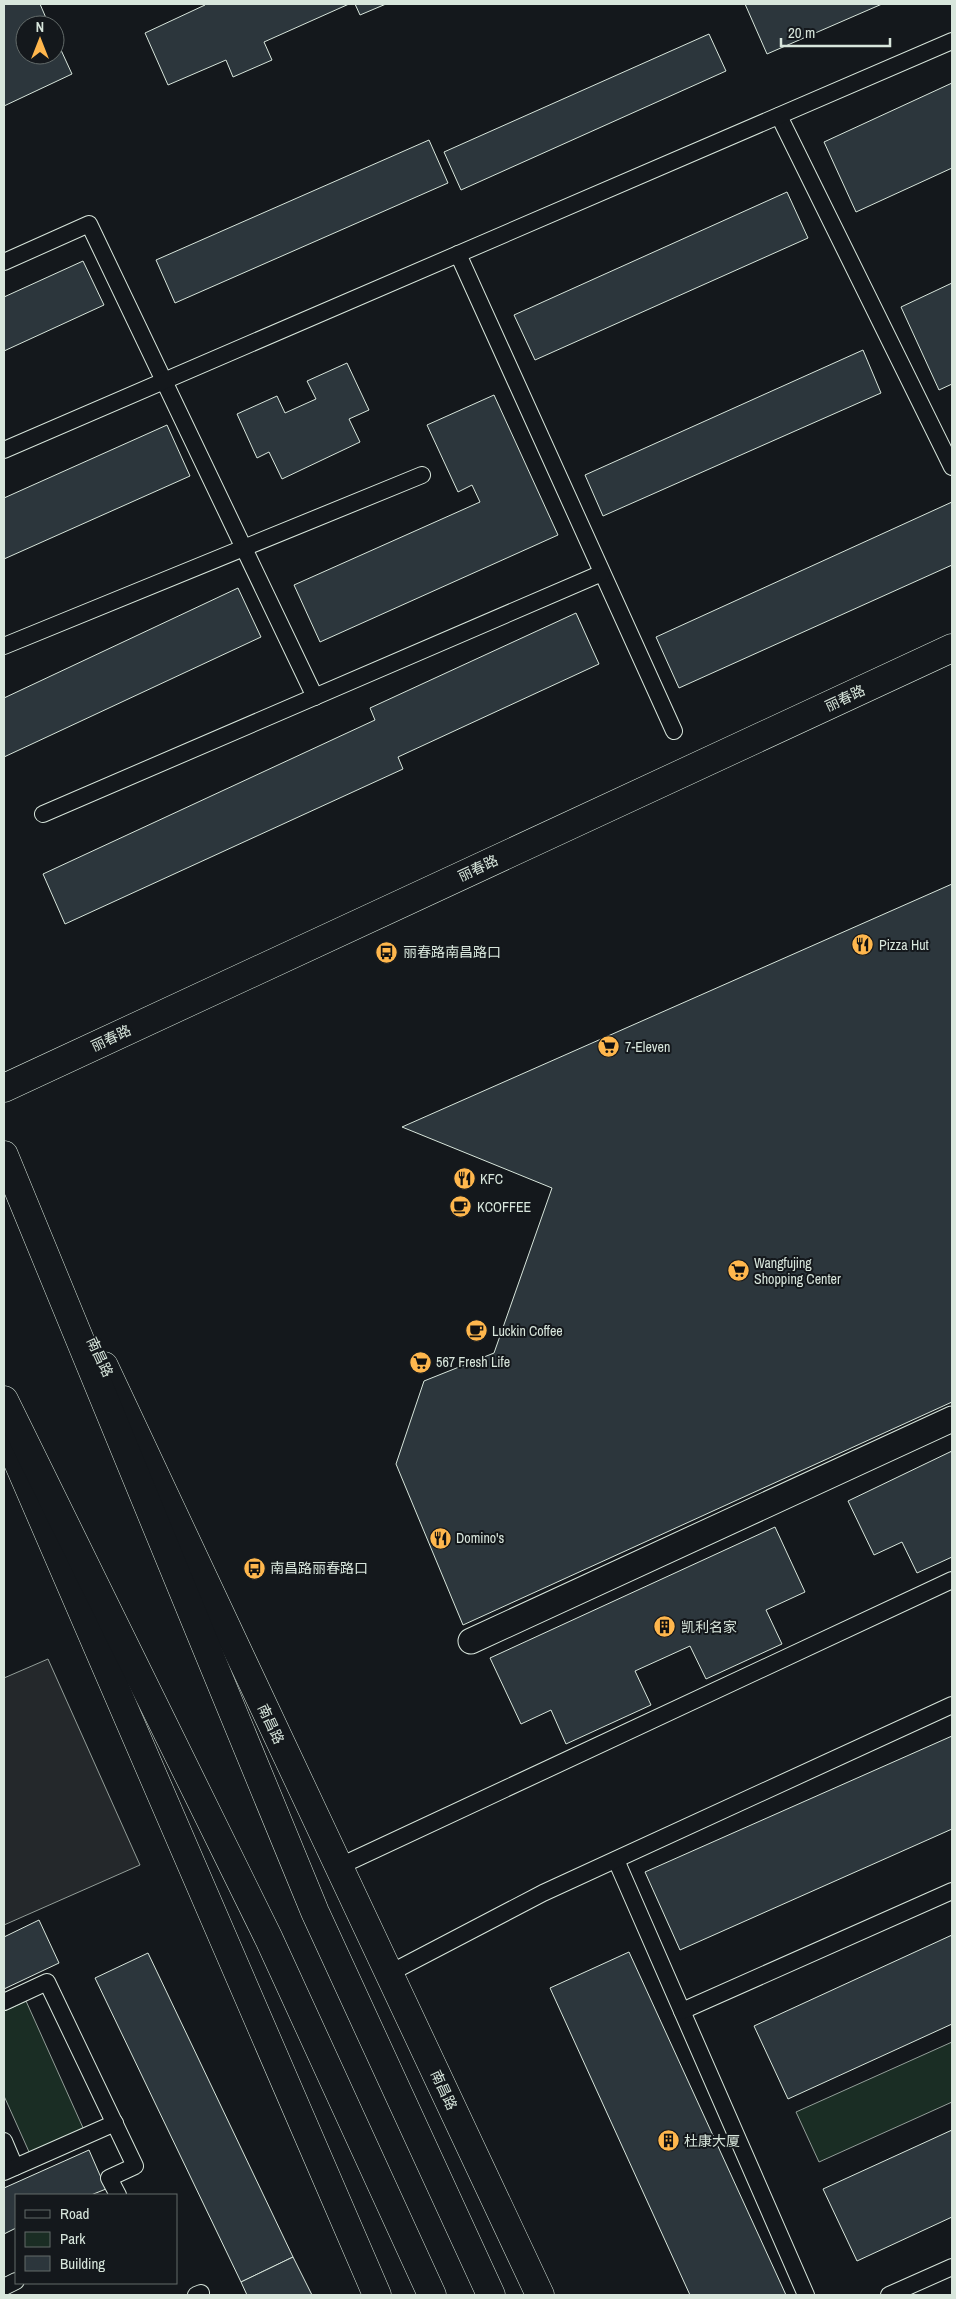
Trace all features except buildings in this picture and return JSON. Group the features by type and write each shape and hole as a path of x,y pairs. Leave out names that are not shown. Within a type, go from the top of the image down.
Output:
{"main road":[{"name":"丽春路","path":"4,1088 952,648"},
{"name":"南昌路","path":"4,1154 540,2295"},
{"name":"南昌路","path":"4,1154 316,1912 491,2295"},
{"path":"4,1400 269,1939 432,2295"},
{"path":"4,1430 377,2295"}],"street":[{"path":"470,1641 952,1419"}],"lane":[{"path":"4,450 952,41"},
{"path":"779,116 952,467"},
{"path":"4,262 89,224 316,697"},
{"path":"458,254 674,731"},
{"path":"4,646 422,475"},
{"path":"43,814 602,573"},
{"path":"338,1866 952,1580"},
{"path":"390,1973 543,1893 952,1704"},
{"path":"616,1860 806,2295"},
{"path":"682,2011 952,1891"},
{"path":"4,2002 47,1982 135,2166 109,2178 117,2194"},
{"path":"4,2141 10,2169 115,2123"},
{"path":"889,2295 952,2267"}],"green space":[{"path":"26,2001 84,2130 30,2154 4,2096 4,2011"},
{"path":"952,2042 952,2102 819,2162 796,2112"}],"shaded area":[{"path":"48,1659 140,1865 4,1925 4,1678"}],"place":[{"name":"Pizza Hut","path":"863,945"},
{"name":"丽春路南昌路口","path":"387,952"},
{"name":"7-Eleven","path":"609,1047"},
{"name":"KFC","path":"464,1179"},
{"name":"KCOFFEE","path":"461,1207"},
{"name":"Wangfujing Shopping Center","path":"738,1271"},
{"name":"Luckin Coffee","path":"476,1331"},
{"name":"567 Fresh Life","path":"420,1362"},
{"name":"Domino's","path":"440,1538"},
{"name":"南昌路丽春路口","path":"254,1568"},
{"name":"凯利名家","path":"665,1627"},
{"name":"杜康大厦","path":"668,2141"}]}
